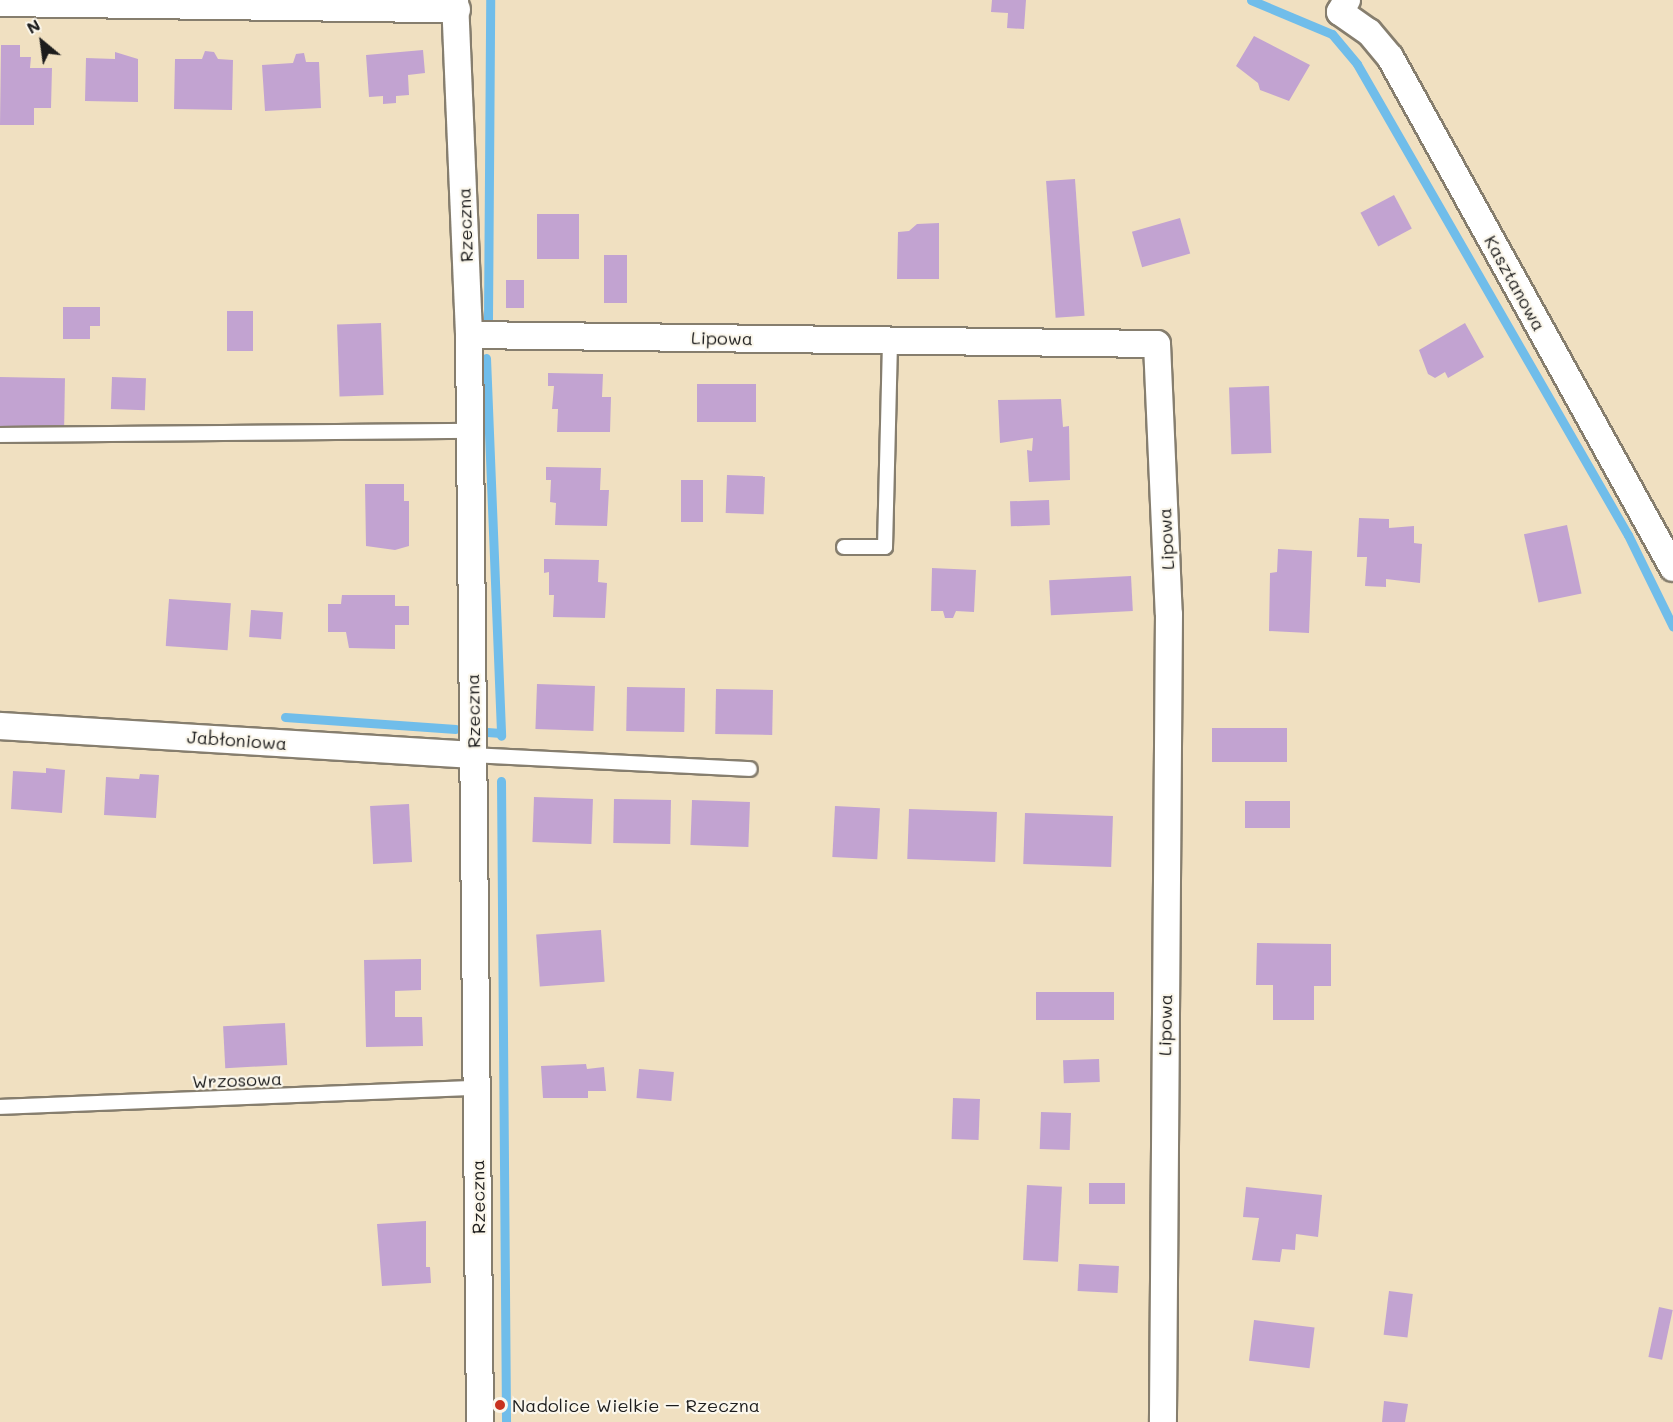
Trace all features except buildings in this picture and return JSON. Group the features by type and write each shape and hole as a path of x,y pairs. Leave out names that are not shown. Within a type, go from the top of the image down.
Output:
{"street":[{"path":"0,3 456,4"},
{"name":"Rzeczna","path":"456,4 469,334 480,1422"},
{"name":"Kasztanowa","path":"1344,6 1390,57 1673,568"},
{"name":"Lipowa","path":"469,334 1157,344 1169,615 1165,1420"},
{"name":"Jabłoniowa","path":"0,726 473,755"}],"lane":[{"path":"844,547 885,547 890,340"},
{"path":"0,435 470,431"},
{"path":"473,755 750,769"},
{"name":"Wrzosowa","path":"0,1107 476,1088"}],"waterway":[{"path":"488,319 490,0"},
{"path":"1251,0 1332,34 1357,64 1628,535 1673,627"},
{"path":"486,358 501,736"},
{"path":"285,717 456,729"},
{"path":"487,732 501,733"},
{"path":"501,781 506,1422"}],"place":[{"name":"Nadolice Wielkie – Rzeczna","path":"500,1405"}]}
